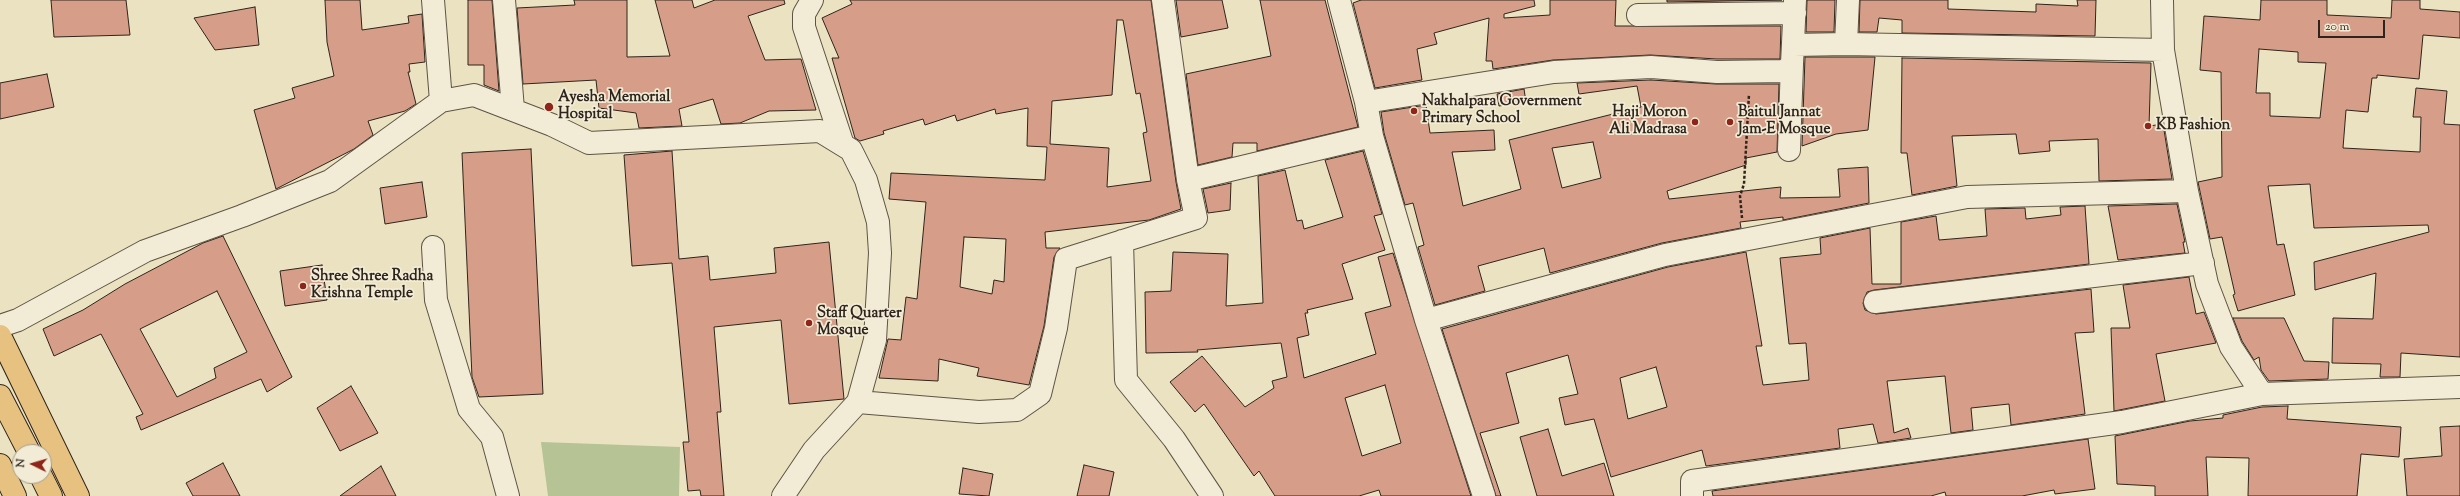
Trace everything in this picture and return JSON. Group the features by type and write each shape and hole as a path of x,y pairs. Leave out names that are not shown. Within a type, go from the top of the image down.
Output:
{"highway":[{"path":"0,336 78,496"},
{"path":"0,396 25,444"},
{"path":"0,465 15,496"},
{"path":"45,484 51,496"}],"street":[{"path":"433,0 441,101"},
{"path":"504,0 513,109"},
{"path":"812,0 804,14 804,27 843,145"},
{"path":"858,402 979,412 1017,410 1040,394 1056,328 1066,260 1196,218 1188,180 1163,0"},
{"path":"1339,0 1366,102 1372,136 1426,320 1484,496"},
{"path":"1846,44 1848,0"},
{"path":"2162,0 2163,50 2187,191 2207,284 2231,347 2262,394"},
{"path":"1638,16 1795,7 1791,60 1789,150"},
{"path":"1366,102 1554,72 1650,67 1750,72 1846,44 2163,50"},
{"path":"0,326 18,320 145,251 330,181 441,101 474,95 552,125 589,143 820,131 851,150 866,180 878,222 880,253 875,340 858,402 814,450 783,496"},
{"path":"1188,180 1372,136"},
{"path":"1426,320 1665,255 1967,197 2187,191"},
{"path":"1122,242 1126,380 1174,439 1212,496"},
{"path":"433,247 436,300 469,409 492,437 508,496"},
{"path":"1875,302 2203,263"},
{"path":"1692,496 1692,482 2122,422 2262,394 2460,387"}],"path":[{"path":"1744,240 1740,196 1744,184 1750,72"}],"green space":[{"path":"541,442 680,447 679,496 548,496"}],"building":[{"path":"51,0 126,0 130,35 54,37"},
{"path":"325,0 360,0 362,30 409,23 408,16 422,14 425,62 409,64 410,72 408,72 416,104 405,111 368,121 373,135 354,149 276,189 254,110 295,98 292,88 334,76 327,42"},
{"path":"468,0 492,0 499,91 484,85 484,65 468,65"},
{"path":"574,0 627,0 627,57 670,56 655,0 692,0 694,8 715,0 784,0 785,4 748,16 765,60 801,59 816,110 769,111 740,123 721,124 713,99 679,109 682,126 639,128 636,113 599,108 596,80 523,84 517,8 575,5"},
{"path":"850,0 1151,0 1181,209 1149,220 1045,232 1046,248 1060,248 1054,257 1044,326 1029,385 977,376 979,368 939,359 938,381 879,378 888,339 901,340 906,297 917,299 926,202 889,199 891,173 1045,180 1047,147 1027,146 1028,108 996,114 995,109 957,121 955,115 925,125 923,119 883,131 884,134 860,141 855,138 832,58 839,58 822,18 852,4","holes":["1117,20 1123,20 1136,94 1140,93 1147,132 1143,133 1151,181 1107,187 1109,148 1050,144 1052,101 1112,95","964,237 1006,239 1004,282 994,280 992,294 960,287"]},
{"path":"1176,0 1222,0 1228,28 1181,37"},
{"path":"1260,0 1325,0 1358,127 1257,151 1257,143 1233,143 1232,157 1198,165 1186,74 1271,56"},
{"path":"1361,0 1534,0 1535,6 1504,14 1504,18 1550,15 1550,0 1616,0 1615,26 1781,26 1780,59 1717,59 1650,55 1553,60 1493,69 1492,61 1486,61 1489,18 1434,33 1437,44 1417,49 1422,80 1375,88 1353,3"},
{"path":"1667,0 1782,0 1667,2"},
{"path":"1807,0 1835,0 1834,32 1806,32"},
{"path":"1860,0 1948,0 1948,9 2036,12 2036,4 2078,6 2077,0 2096,0 2095,36 1902,33 1902,20 1879,18 1877,32 1859,32"},
{"path":"2261,0 2327,0 2327,15 2391,18 2392,0 2420,0 2420,9 2460,12 2460,38 2423,35 2419,79 2377,75 2377,78 2372,78 2368,112 2346,110 2343,148 2420,152 2421,117 2413,117 2416,88 2447,91 2444,124 2460,125 2460,357 2401,353 2400,377 2380,377 2381,364 2332,363 2333,318 2373,319 2376,273 2315,290 2314,262 2429,232 2428,225 2314,228 2310,184 2268,186 2277,245 2284,244 2295,295 2238,311 2233,295 2235,294 2222,237 2210,239 2198,182 2222,177 2221,72 2200,70 2204,16 2260,20","holes":["2259,49 2298,52 2298,62 2326,63 2320,118 2270,116 2270,93 2256,93"]},
{"path":"255,7 259,45 215,50 194,18"},
{"path":"1805,57 1875,57 1868,130 1836,134 1802,146"},
{"path":"1902,58 2151,63 2149,126 2163,124 2172,179 2099,181 2098,139 2049,141 2050,151 2019,154 2016,134 1952,136 1957,186 1912,195 1907,153 1901,153"},
{"path":"47,74 54,107 0,119 0,83"},
{"path":"1651,80 1716,84 1779,84 1777,152 1746,158 1746,165 1667,191 1669,199 1781,187 1780,198 1840,197 1838,169 1868,167 1869,203 1783,220 1783,217 1740,222 1741,228 1662,243 1550,273 1544,248 1478,266 1485,291 1435,305 1418,247 1424,245 1413,203 1405,205 1384,133 1381,112 1426,105 1430,133 1494,130 1495,150 1452,152 1463,206 1521,189 1509,140 1641,107 1637,86 1579,94 1577,83","holes":["1593,142 1601,178 1562,188 1552,148"]},
{"path":"1524,89 1526,102 1499,106 1497,94"},
{"path":"531,149 543,394 479,397 472,377 462,153"},
{"path":"672,151 679,259 708,256 710,280 776,273 774,248 829,242 844,399 789,404 781,320 714,327 721,412 717,412 724,496 701,496 700,490 688,491 683,442 689,442 672,263 632,266 624,155"},
{"path":"1363,151 1382,214 1374,216 1385,250 1342,264 1353,299 1307,310 1308,313 1305,313 1309,335 1297,338 1304,378 1376,354 1365,313 1391,306 1378,257 1393,253 1471,496 1381,496 1379,490 1359,496 1275,496 1259,471 1254,476 1204,404 1195,412 1170,382 1202,356 1245,407 1274,388 1272,381 1287,377 1281,343 1197,350 1198,352 1146,353 1145,292 1171,291 1173,252 1228,254 1226,306 1263,303 1258,176 1285,170 1297,221 1302,220 1304,229 1343,217 1325,160","holes":["1385,385 1401,443 1362,456 1345,398"]},
{"name":"Shree Shree Radha Krishna Temple","path":"422,182 427,217 385,224 380,188"},
{"path":"1231,183 1230,210 1208,213 1203,189"},
{"path":"2177,204 2185,242 2183,242 2185,253 2118,260 2108,206"},
{"path":"2085,206 2089,264 1874,290 1867,292 1863,303 1865,310 1876,314 2091,289 2094,332 2075,333 2085,414 2011,425 2009,404 1971,408 1973,430 1951,433 1945,376 1887,381 1894,433 1908,428 1911,438 1878,443 1873,424 1838,429 1840,448 1706,466 1702,450 1611,477 1594,419 1565,425 1559,398 1578,394 1568,355 1506,373 1519,423 1480,433 1501,496 1496,496 1442,329 1668,267 1746,252 1762,346 1756,346 1763,385 1809,380 1806,343 1789,344 1780,258 1821,254 1820,238 1870,228 1872,284 1901,284 1901,222 1936,216 1939,240 1987,236 1985,209 2025,208 2026,219 2061,215 2060,207","holes":["1656,367 1667,407 1628,419 1620,378"]},
{"path":"223,236 292,377 267,392 261,379 141,430 136,417 143,414 101,334 54,356 43,329 83,310 125,284 203,243","holes":["217,291 247,352 214,368 216,378 177,397 140,329"]},
{"name":"Shree Shree Radha Krishna Temple","path":"322,265 327,300 285,306 280,271"},
{"path":"2189,277 2196,314 2204,312 2216,343 2156,354 2165,401 2114,411 2111,328 2130,328 2123,285"},
{"path":"2233,318 2284,318 2304,361 2329,362 2328,379 2269,381 2261,370 2259,357 2254,360 2242,341"},
{"path":"351,386 378,433 340,451 317,408"},
{"path":"2288,406 2287,419 2401,427 2399,457 2361,454 2357,496 2248,496 2249,458 2206,457 2208,496 2155,496 2155,486 2117,484 2115,436 2190,421 2223,418 2223,415 2262,407"},
{"path":"2460,426 2460,496 2407,496 2404,459 2442,456 2440,427"},
{"path":"1548,429 1562,476 1604,463 1614,496 1537,496 1520,437"},
{"path":"2088,439 2095,489 2055,494 2054,490 2022,496 1946,496 1945,492 1931,496 1713,496 1712,491"},
{"path":"223,463 240,496 193,496 186,483"},
{"path":"1084,465 1114,472 1109,496 1077,496"},
{"path":"381,466 396,496 340,496"},
{"path":"963,468 993,474 989,496 959,494"}],"place":[{"name":"Ayesha Memorial Hospital","path":"549,107"},
{"name":"Nakhalpara Government Primary School","path":"1414,111"},
{"name":"Haji Moron Ali Madrasa","path":"1695,122"},
{"name":"Baitul Jannat Jam-E Mosque","path":"1730,122"},
{"name":"KB Fashion","path":"2148,126"},
{"name":"Shree Shree Radha Krishna Temple","path":"303,286"},
{"name":"Staff Quarter Mosque","path":"809,323"}]}
